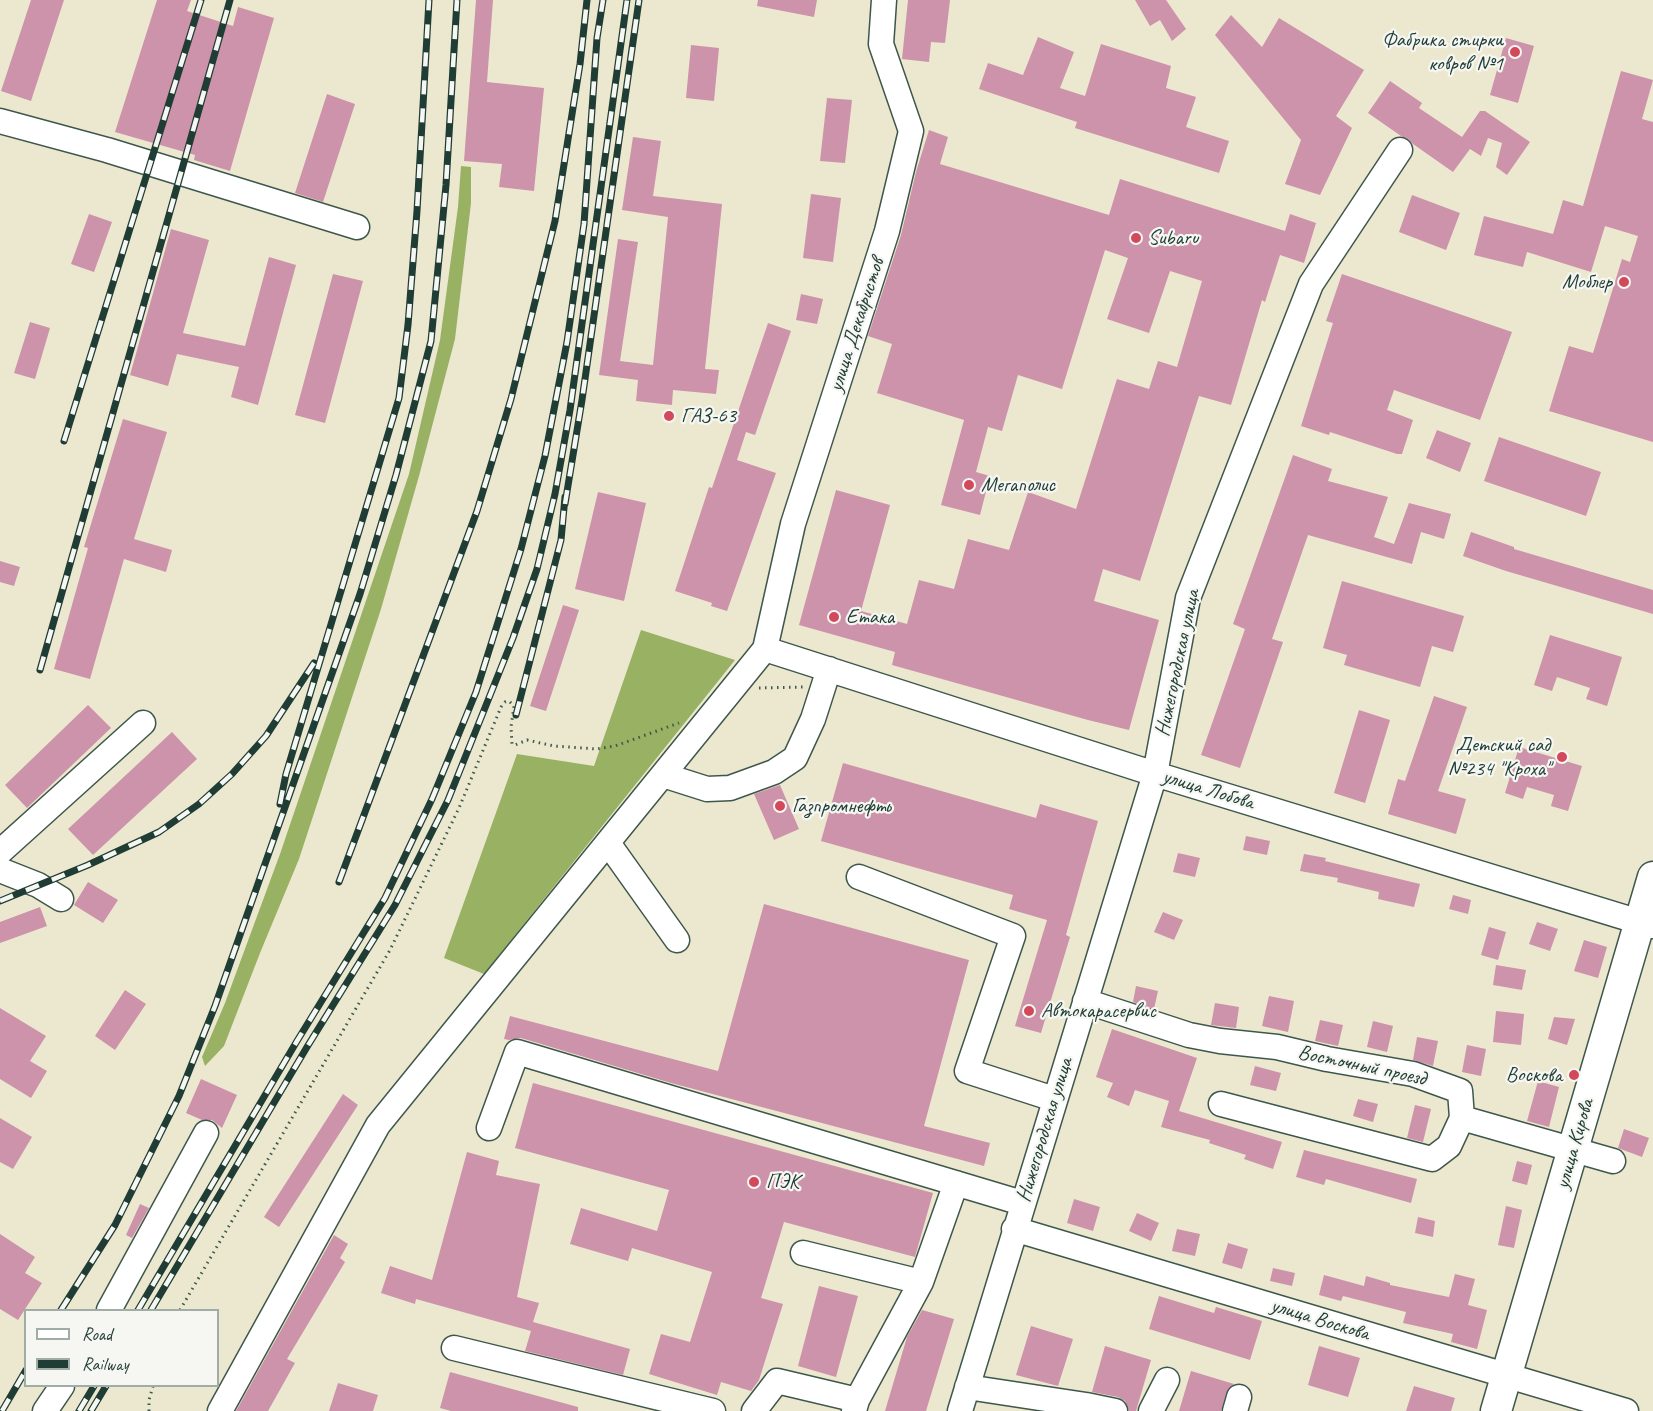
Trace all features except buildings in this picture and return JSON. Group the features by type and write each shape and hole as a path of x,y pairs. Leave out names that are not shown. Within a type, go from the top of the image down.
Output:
{"main road":[{"name":"улица Кирова","path":"1496,1411 1574,1149 1646,924 1653,877"}],"street":[{"name":"улица Декабристов","path":"765,649 793,524 886,231 911,131 881,44 885,0"},
{"path":"0,121 106,150 357,227"},
{"name":"Нижегородская улица","path":"960,1411 1155,774 1188,598 1311,284 1400,150"},
{"name":"улица Лобова","path":"765,649 826,678 1155,774 1646,924"},
{"path":"220,1411 378,1125 765,649"},
{"path":"663,775 707,789 730,788 774,772 795,758 813,719 826,678"},
{"path":"0,852 143,723"},
{"path":"608,843 677,940"},
{"path":"0,870 38,885 61,899"},
{"path":"859,877 1013,936 968,1071 1054,1099"},
{"name":"Восточный проезд","path":"1085,1000 1189,1035 1277,1047 1327,1059 1413,1074 1460,1092 1462,1118"},
{"path":"489,1128 517,1052 1022,1203"},
{"path":"1221,1104 1432,1159 1449,1146 1462,1118 1613,1161"},
{"path":"110,1309 206,1133"},
{"path":"754,1411 777,1381 855,1405 921,1282 956,1183"},
{"name":"улица Воскова","path":"1014,1229 1626,1411"},
{"path":"803,1253 921,1282"},
{"path":"454,1348 713,1411"},
{"path":"1151,1411 1167,1380"},
{"path":"45,1411 61,1387"},
{"path":"967,1387 1115,1411"}],"path":[{"path":"733,689 826,678"},
{"path":"181,1309 390,950 459,808 505,702 509,700 514,706 511,727 512,744 515,746 527,741 554,746 597,749 615,746 680,722"},
{"path":"149,1411 153,1387"}],"green space":[{"path":"461,166 471,167 471,203 455,339 419,476 381,609 299,859 224,1046 205,1066 202,1057 225,1003 280,854 409,474 440,340 458,207"},
{"path":"641,630 735,660 484,974 444,958 517,754 594,766"}],"railway":[{"path":"64,441 201,0"},
{"path":"40,670 230,0"},
{"path":"280,804 286,774 399,398 408,325 417,211 429,0"},
{"path":"62,1309 115,1225 179,1096 215,1006 360,594 396,475 431,341 446,185 457,0"},
{"path":"339,882 477,511 511,399 555,221 580,64 587,0"},
{"path":"139,1309 297,1041 385,898 432,799 476,692 521,549 545,456 567,342 584,224 597,38 603,0"},
{"path":"152,1309 307,1047 395,905 448,800 513,638 537,569 555,494 570,410 627,0"},
{"path":"565,504 639,0"},
{"path":"516,715 561,540 565,497"},
{"path":"0,901 88,865 159,832 199,804 232,774 266,736 314,663"},
{"path":"2,1411 24,1373"},
{"path":"79,1411 93,1387"},
{"path":"91,1411 105,1387"}],"place":[{"name":"Фабрика стирки ковров №1","path":"1515,52"},
{"name":"Subaru","path":"1136,238"},
{"name":"Моблер","path":"1624,282"},
{"name":"ГАЗ-63","path":"669,416"},
{"name":"Мегаполис","path":"969,485"},
{"name":"Етака","path":"834,617"},
{"name":"Детский сад №234 \"Кроха\"","path":"1562,757"},
{"name":"Газпромнефть","path":"780,806"},
{"name":"Автокарасервис","path":"1029,1011"},
{"name":"Воскова","path":"1574,1075"},
{"name":"ПЭК","path":"754,1182"}]}
